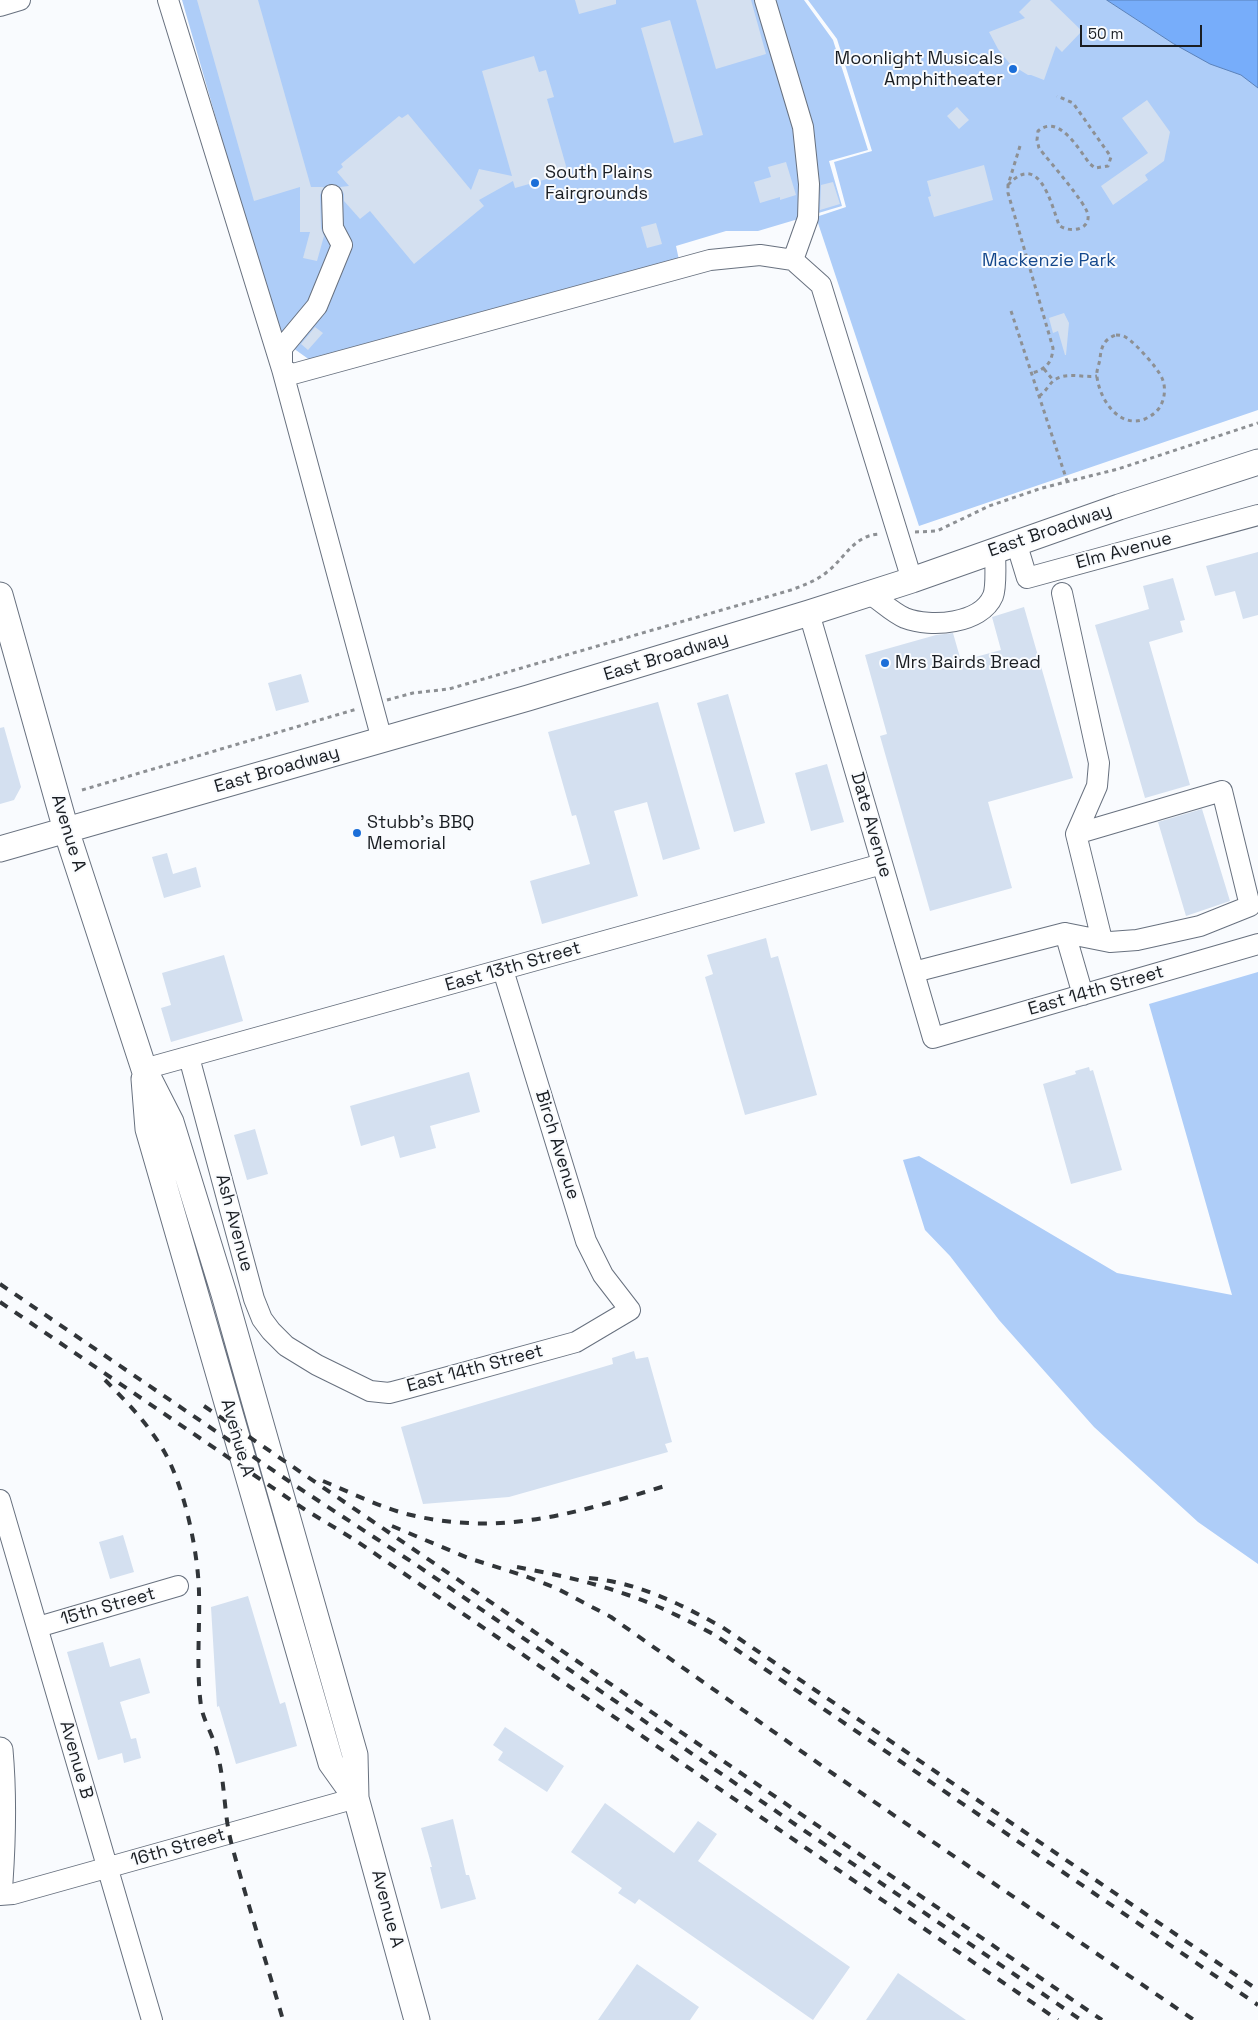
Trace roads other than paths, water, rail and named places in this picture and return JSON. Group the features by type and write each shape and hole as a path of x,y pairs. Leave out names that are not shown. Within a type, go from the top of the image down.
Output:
{"main road":[{"name":"East Broadway","path":"0,849 382,740 809,613 912,580 1006,546 1258,462"},
{"name":"Avenue A","path":"0,596 66,830 144,1069 148,1129 262,1528 331,1763 356,1798 417,2020"},
{"path":"0,1750 3,1777 4,1832 0,1882"}],"street":[{"path":"0,6 20,0"},
{"path":"168,0 282,369 382,740"},
{"path":"765,0 803,127 809,184 808,218 793,260"},
{"path":"282,369 282,348 317,306 342,245 333,228 332,195"},
{"path":"282,369 293,374 710,260 760,255 793,260 821,285 912,580"},
{"name":"Elm Avenue","path":"1006,546 1027,578 1258,514"},
{"path":"870,594 905,618 948,623 976,614 988,605 994,594 1006,546"},
{"path":"1062,593 1099,763 1097,786 1076,834 1102,940"},
{"name":"Date Avenue","path":"809,613 933,1038"},
{"path":"914,972 1065,933 1110,942 1137,940 1191,928 1250,906 1222,791 1076,834"},
{"name":"East 13th Street","path":"144,1069 882,864"},
{"path":"1065,933 1082,994"},
{"name":"East 14th Street","path":"933,1038 1258,944"},
{"name":"Birch Avenue","path":"503,970 586,1241 603,1275 630,1310"},
{"name":"Ash Avenue","path":"189,1057 257,1306 271,1331 286,1346 317,1365"},
{"name":"East 14th Street","path":"317,1365 370,1390 389,1392 576,1342 630,1310"},
{"name":"Avenue B","path":"0,1500 152,2020"},
{"name":"15th Street","path":"38,1627 178,1586"},
{"name":"16th Street","path":"0,1895 13,1894 356,1798"}],"water":[{"path":"1107,0 1258,0 1258,88 1241,75 1210,64 1174,44"}],"railway":[{"path":"0,1284 299,1488 412,1562 1081,2020"},
{"path":"0,1302 304,1509 355,1540 1058,2020"},
{"path":"105,1380 152,1433 165,1453 179,1484 193,1540 198,1576 198,1649 201,1706 218,1756 231,1842 283,2020"},
{"path":"204,1406 1102,2020"},
{"path":"323,1481 378,1504 411,1515 445,1521 478,1523 510,1522 573,1512 668,1485"},
{"path":"392,1526 468,1558 556,1588 611,1617 835,1775 1194,2020"},
{"path":"517,1567 601,1586 628,1595 683,1618 715,1635 1258,2005"},
{"path":"589,1578 642,1589 674,1602 722,1627 1258,1990"}],"place":[{"name":"Moonlight Musicals Amphitheater","path":"1013,69"},
{"name":"South Plains Fairgrounds","path":"535,183"},
{"name":"Mrs Bairds Bread","path":"885,663"},
{"name":"Stubb's BBQ Memorial","path":"357,833"}],"park label":[{"name":"Mackenzie Park","path":"1049,261"}]}
